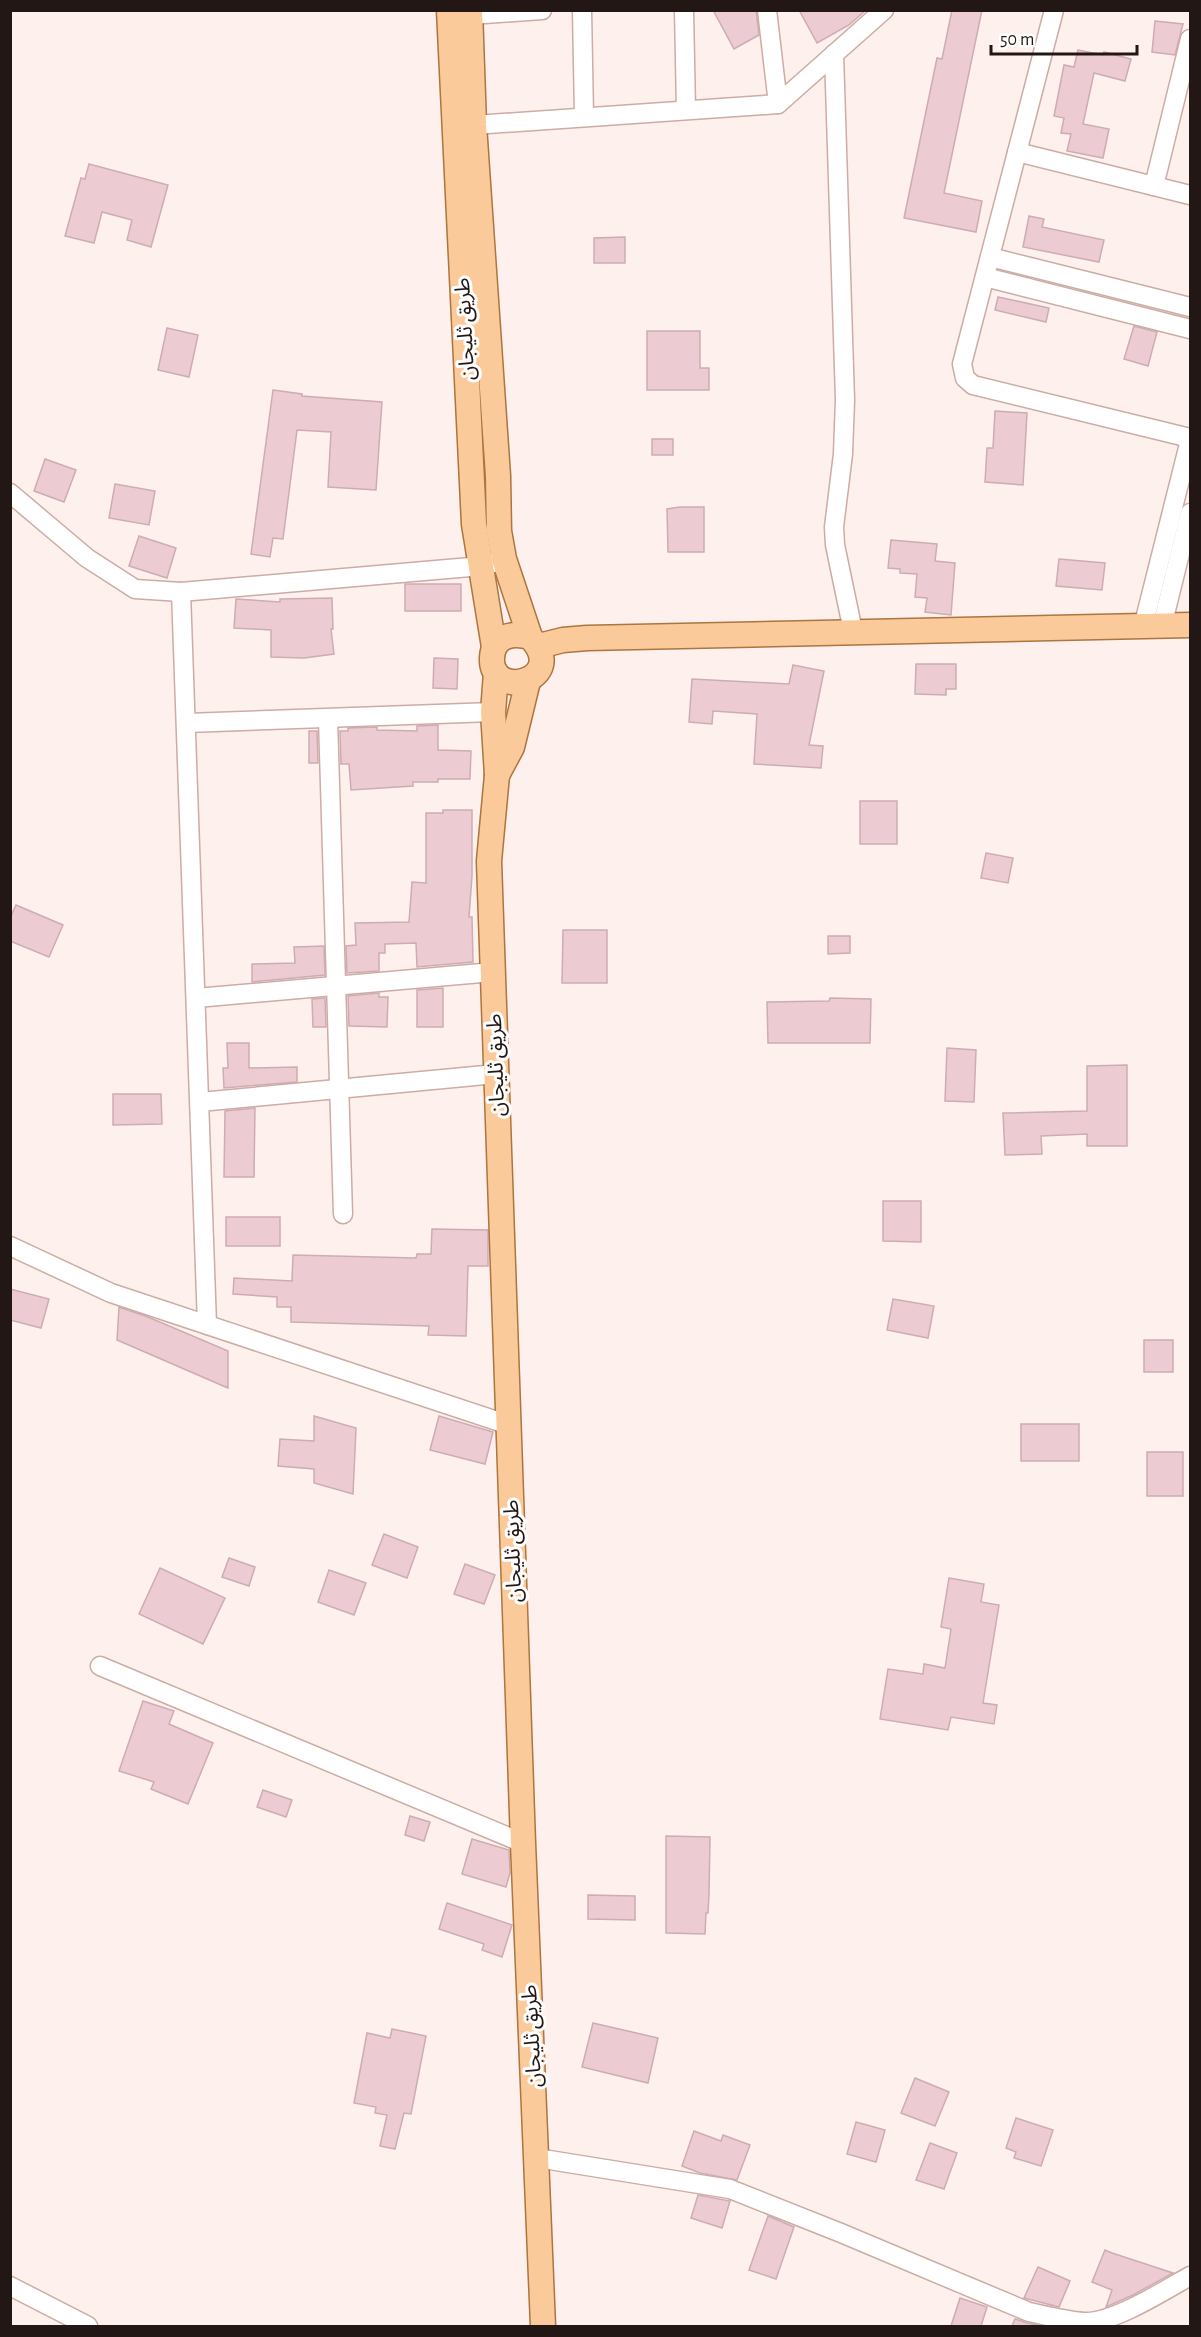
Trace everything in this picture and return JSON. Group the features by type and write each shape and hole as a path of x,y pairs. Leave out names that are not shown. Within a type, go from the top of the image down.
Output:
{"main road":[{"name":"طريق ثليجان","path":"463,12 474,125 498,476 499,531 493,563 494,647"},
{"name":"طريق ثليجان","path":"463,12 474,524 534,642"},
{"path":"534,642 542,659 538,672 528,681 516,684 504,681 496,673 492,660 494,647 503,637 516,633 534,642 586,638 853,631 1191,626"},
{"name":"طريق ثليجان","path":"496,673 493,712 497,775 489,861 495,1074 543,2326"},
{"name":"طريق ثليجان","path":"497,775 512,747 528,681"}],"street":[{"path":"463,12 542,10"},
{"path":"582,10 584,117"},
{"path":"684,10 686,110"},
{"path":"767,10 778,104"},
{"path":"474,125 778,104 884,10"},
{"path":"1054,10 962,364 964,378 974,385 1191,439 1153,626"},
{"path":"1154,186 1191,39"},
{"path":"834,54 845,400 843,454 834,527 835,545 853,631"},
{"path":"1017,152 1191,195"},
{"path":"990,257 1191,307"},
{"path":"985,277 1191,329"},
{"path":"10,493 87,558 135,589 181,592 493,563"},
{"path":"1153,626 1191,513"},
{"path":"181,592 207,1325"},
{"path":"187,723 493,712"},
{"path":"328,719 343,1214"},
{"path":"196,998 335,984 493,972"},
{"path":"200,1102 495,1074"},
{"path":"10,1246 111,1293 509,1425"},
{"path":"100,1666 523,1843"},
{"path":"537,2158 730,2189 1029,2312 1062,2319 1087,2323 1114,2316 1191,2277"},
{"path":"10,2286 88,2326"}],"building":[{"path":"713,10 756,10 759,35 734,49"},
{"path":"799,10 866,10 849,25 817,43"},
{"path":"952,10 982,10 944,193 982,201 976,232 904,218 937,58 942,59"},
{"path":"1155,21 1183,24 1175,55 1152,52"},
{"path":"1078,50 1103,55 1104,52 1131,59 1125,81 1094,73 1083,124 1109,129 1103,158 1067,151 1071,134 1061,133 1064,118 1054,116 1064,65 1074,67"},
{"path":"89,164 168,185 151,247 127,240 132,220 102,212 94,243 65,236 81,178 85,179"},
{"path":"1029,216 1044,219 1042,227 1104,240 1099,262 1023,247"},
{"path":"625,237 625,263 594,263 594,238"},
{"path":"998,297 1049,308 1046,322 995,310"},
{"path":"1134,326 1157,332 1148,366 1124,359"},
{"path":"167,328 198,335 189,377 158,370"},
{"path":"647,331 700,331 700,368 709,368 709,390 647,390"},
{"path":"273,390 302,394 302,396 382,402 376,490 328,487 331,432 297,430 283,539 273,538 270,557 251,554"},
{"path":"995,411 1027,413 1023,485 985,482 987,448 993,448"},
{"path":"652,439 673,439 673,455 652,455"},
{"path":"45,459 76,470 64,502 34,491"},
{"path":"115,484 155,491 149,525 109,518"},
{"path":"704,507 704,552 668,552 667,509"},
{"path":"139,536 176,548 167,578 129,566"},
{"path":"891,540 937,544 935,561 955,563 951,615 925,612 927,598 915,597 917,574 900,573 900,569 888,568"},
{"path":"1059,559 1105,563 1102,590 1056,586"},
{"path":"405,584 461,584 461,611 405,611"},
{"path":"332,598 333,629 331,629 334,654 304,658 271,657 271,630 234,628 236,599 280,602 280,599"},
{"path":"434,658 458,659 457,689 433,688"},
{"path":"916,664 956,664 956,689 946,689 946,695 915,694"},
{"path":"793,665 824,671 809,745 823,746 821,768 754,764 757,714 713,711 712,724 689,722 692,679 789,684"},
{"path":"438,725 438,750 471,751 470,779 438,779 438,782 413,782 413,786 351,790 349,764 341,764 340,731 348,731 348,728 377,727 377,730 417,731 417,726"},
{"path":"309,731 317,731 318,763 309,763"},
{"path":"860,801 897,801 897,844 860,844"},
{"path":"443,810 472,810 472,876 469,917 472,917 473,962 417,967 416,943 385,944 385,953 379,953 379,971 347,973 346,946 356,945 355,923 409,922 412,882 426,883 426,813 443,813"},
{"path":"986,853 1013,858 1008,883 981,878"},
{"path":"16,905 63,925 49,957 10,941 10,918"},
{"path":"563,930 607,930 607,983 562,983"},
{"path":"828,936 850,936 850,953 828,954"},
{"path":"324,946 325,975 252,982 252,964 295,963 294,947"},
{"path":"443,988 443,1027 417,1027 417,990"},
{"path":"379,993 379,997 388,997 387,1027 349,1026 348,996"},
{"path":"325,998 326,1027 313,1027 312,999"},
{"path":"830,998 871,999 870,1043 768,1043 767,1002 829,1001"},
{"path":"227,1043 249,1043 249,1068 297,1067 297,1082 224,1088 223,1068 228,1068"},
{"path":"947,1048 976,1050 974,1102 945,1101"},
{"path":"1127,1065 1127,1146 1087,1146 1087,1134 1041,1136 1042,1154 1005,1155 1003,1113 1087,1111 1087,1066"},
{"path":"113,1094 161,1094 162,1124 113,1125"},
{"path":"255,1108 254,1177 224,1177 225,1111"},
{"path":"883,1201 921,1201 921,1242 883,1241"},
{"path":"226,1217 280,1217 280,1246 226,1246"},
{"path":"432,1229 488,1230 488,1266 468,1266 466,1336 428,1335 429,1326 291,1322 291,1307 277,1307 277,1297 233,1294 234,1278 292,1281 293,1255 416,1258 417,1254 431,1254"},
{"path":"10,1289 49,1299 41,1328 10,1320"},
{"path":"893,1299 934,1306 928,1338 887,1330"},
{"path":"119,1307 228,1351 228,1388 117,1340"},
{"path":"1144,1340 1173,1340 1173,1372 1144,1372"},
{"path":"314,1416 356,1428 353,1494 314,1483 314,1469 278,1466 280,1439 314,1441"},
{"path":"439,1416 493,1432 485,1464 430,1450"},
{"path":"1021,1424 1079,1424 1079,1461 1021,1461"},
{"path":"1147,1452 1183,1452 1183,1496 1147,1496"},
{"path":"384,1534 418,1547 407,1578 372,1565"},
{"path":"229,1558 255,1567 249,1586 222,1577"},
{"path":"465,1564 495,1575 484,1604 454,1594"},
{"path":"160,1568 225,1598 203,1644 139,1614"},
{"path":"329,1570 366,1583 354,1615 318,1602"},
{"path":"949,1578 984,1584 981,1602 999,1605 983,1703 997,1705 994,1724 951,1717 948,1730 880,1719 888,1669 923,1674 924,1664 945,1668 951,1629 941,1627"},
{"path":"143,1701 174,1711 169,1724 213,1743 188,1804 151,1789 154,1782 119,1771"},
{"path":"263,1790 292,1800 286,1817 257,1807"},
{"path":"410,1816 430,1822 424,1841 405,1835"},
{"path":"666,1836 710,1837 709,1894 705,1934 666,1933"},
{"path":"472,1839 509,1850 510,1873 506,1887 462,1874"},
{"path":"588,1895 635,1896 635,1920 588,1919"},
{"path":"447,1903 512,1925 502,1957 482,1950 484,1944 439,1929"},
{"path":"593,2023 658,2038 648,2083 582,2067"},
{"path":"392,2029 426,2036 411,2114 404,2113 395,2149 380,2146 387,2115 375,2113 376,2107 354,2103 367,2033 390,2038"},
{"path":"915,2078 949,2092 935,2126 901,2113"},
{"path":"1016,2118 1053,2130 1041,2166 1014,2158 1016,2152 1006,2148"},
{"path":"856,2122 885,2130 876,2162 847,2154"},
{"path":"694,2131 721,2141 723,2135 750,2145 737,2180 700,2173 682,2166"},
{"path":"930,2143 957,2153 944,2189 916,2180"},
{"path":"698,2195 730,2201 722,2228 691,2218"},
{"path":"768,2216 794,2227 776,2279 749,2270"},
{"path":"1105,2250 1173,2273 1106,2307 1112,2290 1092,2282"},
{"path":"1038,2267 1070,2281 1059,2307 1024,2298"},
{"path":"960,2298 987,2307 981,2326 951,2326"},
{"path":"1015,2319 1027,2323 1042,2326 1012,2326"}]}
